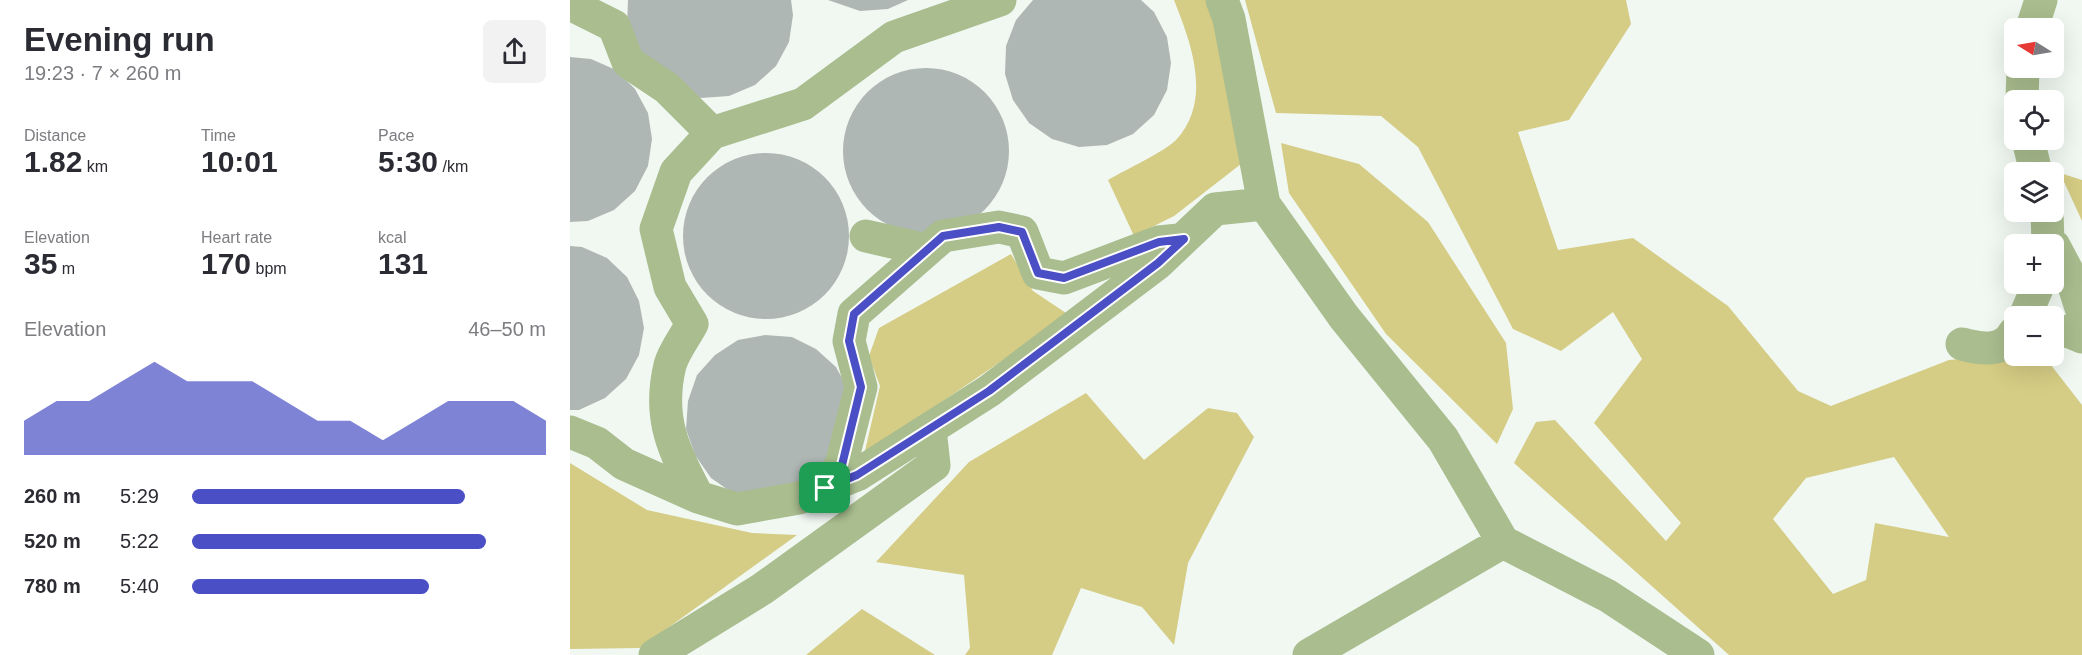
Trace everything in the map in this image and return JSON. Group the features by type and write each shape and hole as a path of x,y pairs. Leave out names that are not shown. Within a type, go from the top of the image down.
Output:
{"lane":[{"path":"698,497 679,460 664,417 670,364 692,324 670,287 656,229 676,172 712,133 803,104 894,37 1000,0"},
{"path":"1222,0 1232,31 1264,204 1344,317 1443,439 1503,542 1608,596 1698,655"},
{"path":"2035,18 2041,0"},
{"path":"571,2 614,26 628,62 667,88 712,133"},
{"path":"570,432 597,443 624,464 698,497 737,509 799,498 857,475 989,391 1158,263 1215,209 1264,204"},
{"path":"825,488 842,465 861,387 849,341 854,314 943,236 999,227 1022,232 1038,273 1064,278 1159,242 1184,239"},
{"path":"866,236 927,250"},
{"path":"2064,264 2082,310"},
{"path":"2064,331 2082,337"},
{"path":"1962,344 1979,349 1995,349 2004,341"},
{"path":"655,655 762,589 934,465 930,429"},
{"path":"1309,655 1503,542"}],"shaded area":[{"path":"1174,0 1208,0 1218,25 1241,164 1174,216 1134,236 1108,180 1176,140 1187,124 1194,107 1196,89 1192,53"},
{"path":"1245,0 1626,0 1631,24 1569,120 1518,132 1558,250 1633,238 1728,306 1798,391 1831,406 1949,360 2004,355 2004,366 2052,366 2082,405 2082,655 1729,655 1514,463 1536,422 1555,420 1666,541 1681,523 1594,423 1642,359 1613,312 1561,351 1513,329 1418,147 1381,116 1276,113","holes":["1894,457 1949,537 1875,523 1866,580 1833,594 1773,519 1806,478"]},
{"path":"1281,143 1359,164 1428,222 1506,343 1513,409 1497,444 1386,334 1289,193"},
{"path":"2064,174 2082,180 2082,221 2064,182"},
{"path":"1011,254 1033,291 1069,315 864,455 880,386 869,356 879,328"},
{"path":"1086,393 1144,460 1208,408 1237,413 1254,437 1188,563 1174,645 1142,607 1081,588 1052,655 965,655 970,648 964,575 876,562 969,462"},
{"path":"570,463 647,510 752,533 797,535 640,648 570,649"},
{"path":"862,609 935,655 806,655"}],"building":[{"path":"628,0 791,0 793,15 789,42 776,66 755,85 729,96 701,98 674,91 651,75 627,25"},
{"path":"828,0 908,0 888,9 860,11"},
{"path":"1033,0 1141,0 1154,12 1167,37 1171,63 1167,90 1154,115 1133,134 1107,145 1079,147 1052,139 1029,123 1013,100 1005,74 1006,46 1016,20"},
{"path":"570,57 591,59 616,70 635,89 648,113 652,139 648,166 635,191 614,210 588,221 570,222"},
{"path":"926,68 958,74 985,92 1003,119 1009,151 1003,183 985,210 958,228 926,234 894,228 867,210 849,183 843,151 849,119 867,92 894,74"},
{"path":"766,153 798,159 825,177 843,204 849,236 843,268 825,295 798,313 766,319 734,313 707,295 689,268 683,236 689,204 707,177 734,159"},
{"path":"570,246 582,247 607,258 627,277 639,301 644,328 639,355 626,379 605,398 579,410 570,410"},
{"path":"765,335 792,337 816,349 836,367 849,391 853,418 815,489 734,494 711,478 695,455 686,429 688,401 697,375 715,355 738,340"}],"route":[{"path":"999,227 1022,232 1038,273 1064,278 1159,242 1184,239 1158,263 989,391 857,475 825,488 842,465 861,387 849,341 854,314 943,236 999,227"}]}
